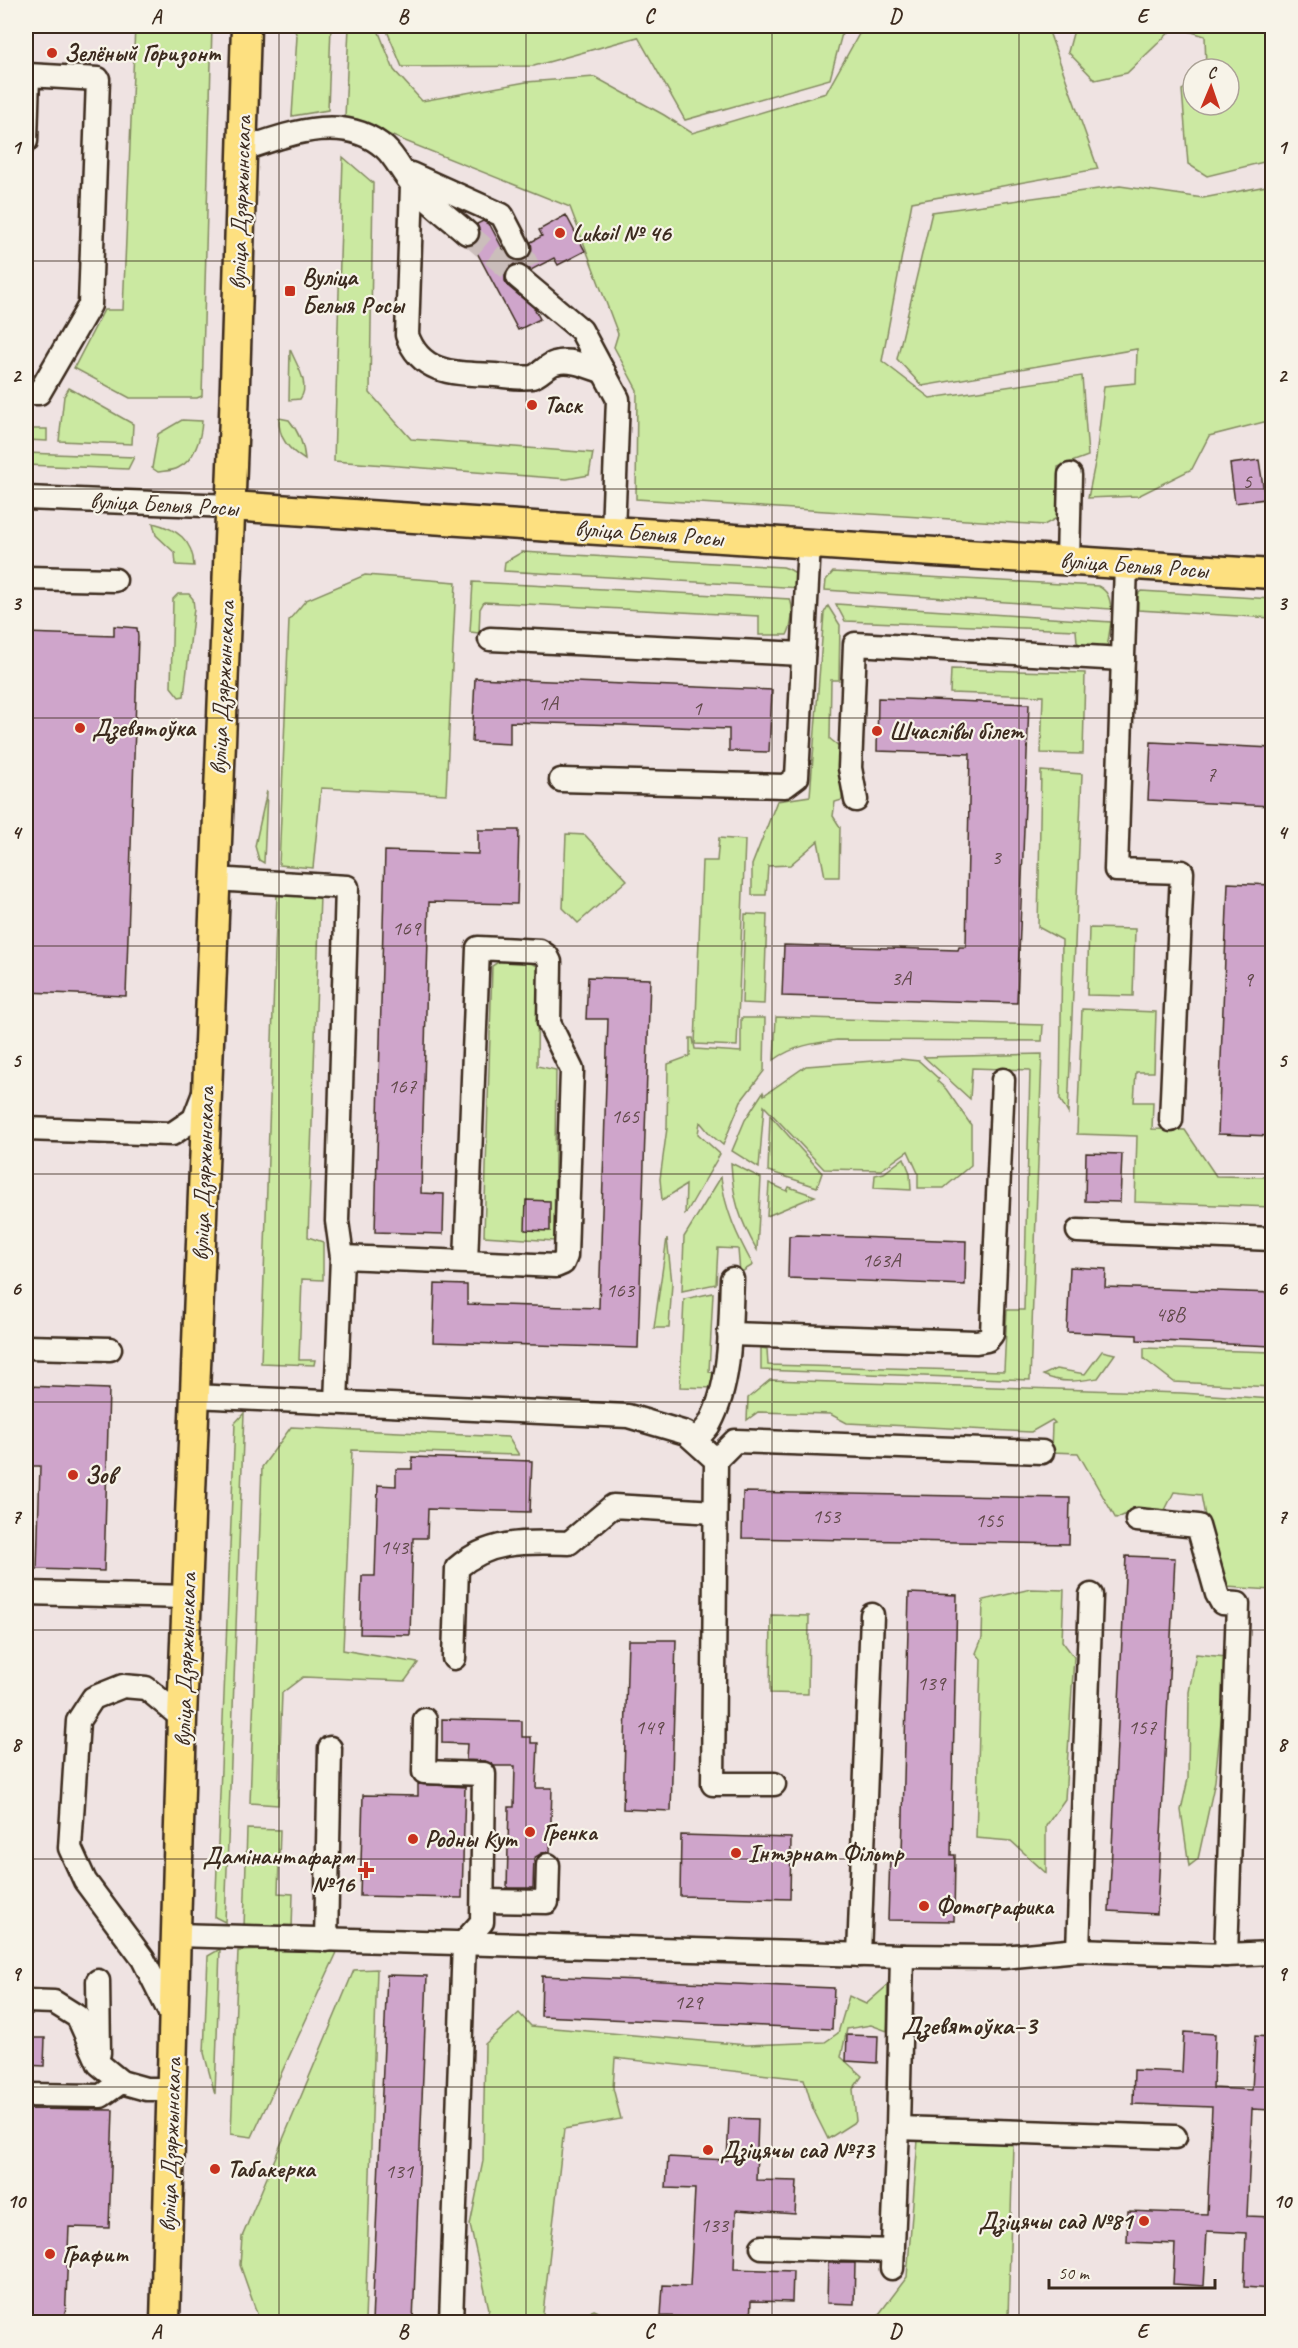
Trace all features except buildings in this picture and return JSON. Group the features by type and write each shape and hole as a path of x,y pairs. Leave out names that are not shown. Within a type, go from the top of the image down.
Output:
{"main road":[{"name":"вуліца Дзяржынскага","path":"165,2322 182,1718 230,506 246,26"},
{"name":"вуліца Белыя Росы","path":"230,506 1272,574"}],"street":[{"path":"26,141 27,75 98,79 90,305 39,393 26,393"},
{"path":"241,150 284,136 313,130 338,128 359,131 385,148 407,177 467,233"},
{"path":"407,177 502,215 519,248"},
{"path":"407,177 407,335 412,348 421,359 444,371 465,374 532,377 555,363 574,362 604,372"},
{"path":"524,274 546,300 581,330 618,399 614,531"},
{"path":"1068,561 1070,476"},
{"name":"вуліца Белыя Росы","path":"26,498 230,506"},
{"path":"561,780 785,786 797,777 809,544"},
{"path":"1126,565 1116,870 1182,872 1171,1120"},
{"path":"26,578 115,580"},
{"path":"490,639 803,654"},
{"path":"856,800 850,768 855,644 1123,659"},
{"path":"214,879 347,887 337,1221 342,1257 336,1402"},
{"path":"342,1257 556,1266 563,1263 566,1256 572,1070 549,1023 550,962 547,956 540,951 478,948 466,1262"},
{"path":"729,1334 976,1342 987,1340 992,1334 1003,1080"},
{"path":"26,1129 172,1134 194,1119 206,1086"},
{"path":"1078,1231 1272,1239"},
{"path":"695,1440 710,1425 720,1400 729,1334 732,1279"},
{"path":"26,1347 110,1349"},
{"path":"194,1396 628,1416 686,1433 716,1460"},
{"path":"774,1784 712,1784 716,1460 735,1442 1042,1452"},
{"path":"454,1658 457,1568 471,1556 488,1548 529,1542 569,1544 613,1506 715,1512"},
{"path":"1137,1520 1198,1526 1217,1594 1222,1603 1238,1604 1226,1955"},
{"path":"26,1593 187,1598"},
{"path":"1078,1950 1091,1595"},
{"path":"860,1955 872,1615"},
{"path":"174,2020 143,1959 85,1881 70,1848 78,1721 93,1698 123,1686 146,1688 182,1718"},
{"path":"425,1719 424,1772 484,1774 482,1922 464,1942 451,2322"},
{"path":"326,1940 330,1748"},
{"path":"483,1901 547,1902 548,1864"},
{"path":"176,1935 902,1956 1003,1957 1078,1950 1226,1955 1272,1953"},
{"path":"762,2247 893,2260 902,1956"},
{"path":"98,1981 99,2064"},
{"path":"26,2001 54,2002 78,2017 99,2064 121,2082 146,2089 171,2089"},
{"path":"26,2095 101,2096 121,2082"},
{"path":"898,2128 1175,2137"}],"green space":[{"path":"135,26 212,26 202,396 197,398 130,398 74,368 104,310 123,310"},
{"path":"293,26 331,26 328,110 292,116 297,36"},
{"path":"349,26 379,26 378,30 394,70 422,101 526,82 595,77 692,133 826,93 859,34 880,26 1047,26 1098,169 912,202 882,361 930,398 1082,376 1088,456 1058,467 1057,518 1044,525 636,499 637,390 614,347 618,334 570,207 345,117"},
{"path":"385,26 844,26 830,79 685,120 638,37 534,66 402,67"},
{"path":"1075,26 1272,26 1272,160 1207,176 1188,164 1184,117 1241,117 1241,57 1206,57 1205,36 1175,27 1127,73 1095,80 1068,52"},
{"path":"343,157 373,183 370,393 411,439 593,453 589,475 567,479 334,461"},
{"path":"1272,185 1272,420 1209,436 1192,469 1138,496 1088,498 1096,458 1104,386 1136,383 1137,349 922,386 897,359 932,212 1120,186 1203,198"},
{"path":"290,349 304,387 300,399 289,400"},
{"path":"69,388 133,424 132,444 59,441 64,396"},
{"path":"279,418 289,420 296,429 302,443 305,460 286,443 280,432"},
{"path":"182,420 202,421 196,448 189,460 178,468 158,472 152,468 158,434"},
{"path":"26,429 47,429 47,441 26,440"},
{"path":"26,453 134,457 128,469 26,465"},
{"path":"153,523 176,532 182,537 191,549 194,566 176,565 175,553 156,535"},
{"path":"522,552 783,567 796,574 801,588 504,571 505,562"},
{"path":"833,572 1098,586 1108,595 1111,609 825,590 826,580"},
{"path":"365,575 456,582 446,794 321,788 313,868 279,865 289,620 306,600"},
{"path":"473,582 790,599 792,617 787,635 759,635 759,616 484,602 480,609 479,633 470,632"},
{"path":"1141,591 1272,599 1272,618 1138,610 1138,594"},
{"path":"178,594 189,594 193,599 194,608 184,696 179,697 171,687 173,599"},
{"path":"836,604 1111,622 1107,648 1083,649 1077,642 1076,630 845,621"},
{"path":"828,606 840,625 839,680 831,680 830,739 844,750 842,800 835,802 833,816 840,827 839,877 825,877 818,841 790,865 768,866 766,895 752,895 752,865 777,801 810,796 824,613"},
{"path":"951,669 1085,673 1083,754 1041,753 1043,696 950,693"},
{"path":"1041,771 1082,774 1068,1113 1060,1099 1062,940 1038,927"},
{"path":"267,791 264,863 259,860 255,846"},
{"path":"566,834 585,835 627,880 578,923 563,908"},
{"path":"719,838 745,840 737,1046 695,1044 702,861 717,861"},
{"path":"277,894 320,896 308,1237 323,1242 323,1280 302,1279 299,1360 315,1360 314,1365 261,1363"},
{"path":"745,914 767,915 764,1004 742,1003"},
{"path":"1089,928 1135,929 1133,996 1087,995"},
{"path":"503,959 523,960 538,966 537,1066 556,1070 554,1241 484,1236 492,966"},
{"path":"1082,1009 1156,1012 1154,1072 1136,1072 1134,1102 1153,1102 1152,1129 1185,1130 1216,1176 1272,1177 1272,1207 1135,1202 1137,1136 1077,1134"},
{"path":"776,1017 1043,1025 1042,1041 837,1040 796,1048 774,1060"},
{"path":"741,1018 765,1018 764,1071 741,1101 723,1145 700,1122 698,1134 720,1154 685,1215 686,1185 662,1200 660,1179 667,1128 668,1064 690,1056 690,1038 693,1038 695,1049 741,1052"},
{"path":"1042,1054 1030,1380 761,1370 761,1348 767,1349 768,1365 1004,1371 1007,1310 1024,1310 1030,1070 972,1068 970,1099 924,1057"},
{"path":"900,1059 919,1061 939,1079 937,1081 946,1089 971,1125 971,1165 944,1188 918,1188 918,1173 908,1151 881,1170 824,1169 764,1106 759,1168 732,1151 745,1120 763,1092 764,1095 806,1066"},
{"path":"770,1115 822,1173 817,1187 768,1171"},
{"path":"904,1158 910,1173 911,1190 874,1188 875,1175 884,1173"},
{"path":"731,1163 761,1178 757,1250 738,1208"},
{"path":"721,1177 725,1201 732,1222 753,1265 740,1273 738,1249 718,1248 716,1284 682,1291 684,1237"},
{"path":"769,1183 787,1191 789,1187 815,1196 767,1216"},
{"path":"667,1238 672,1283 669,1328 654,1328"},
{"path":"713,1293 709,1372 717,1373 716,1388 680,1387 684,1299"},
{"path":"1144,1348 1272,1352 1272,1387 1174,1382 1144,1359"},
{"path":"1102,1351 1115,1354 1098,1378 1063,1381 1043,1375 1056,1369 1085,1374"},
{"path":"770,1380 1182,1393 1272,1399 1272,1590 1226,1587 1201,1495 1174,1492 1163,1514 1132,1511 1116,1519 1078,1453 1051,1452 1052,1424 1055,1423 1052,1420 1031,1432 847,1423 830,1414 758,1412 747,1420 748,1398"},
{"path":"244,1413 225,1922 215,1917 235,1423"},
{"path":"291,1427 508,1437 519,1455 352,1450 343,1650 418,1663 405,1681 303,1677 282,1693 278,1805 250,1803 262,1467"},
{"path":"1031,1589 1064,1590 1062,1641 1074,1657 1065,1799 1046,1826 1046,1873 1011,1841 976,1838 981,1659 976,1653 982,1638 983,1600"},
{"path":"771,1615 809,1616 808,1694 770,1693"},
{"path":"1196,1654 1226,1657 1226,1672 1215,1781 1198,1859 1189,1866 1181,1810 1188,1779 1189,1692"},
{"path":"247,1829 280,1830 278,1893 293,1894 292,1929 244,1928"},
{"path":"339,1948 252,2137 231,2134 238,1951"},
{"path":"220,1949 215,2094 204,2053 208,1956"},
{"path":"377,1969 365,2322 260,2322 240,2265 242,2237 354,1970"},
{"path":"888,1985 887,2031 871,2025 847,2029 841,2057 862,2076 853,2089 856,2121 828,2139 813,2109 804,2079 615,2058 613,2088 621,2119 564,2129 542,2322 485,2322 489,2309 470,2225 483,2161 485,2044 519,2013 531,2026 747,2045 825,2042 838,2033 849,1996 866,2004"},
{"path":"918,2140 1013,2144 1008,2318 1138,2322 873,2322 907,2277"},
{"path":"594,2310 621,2322 563,2322"}],"tunnel":[{"path":"467,233 518,277"},
{"path":"519,248 531,271"}],"place":[{"name":"Зелёный Горизонт","path":"52,53"},
{"name":"Lukoil № 46","path":"560,233"},
{"name":"Вуліца Белыя Росы","path":"290,291"},
{"name":"Таск","path":"532,405"},
{"name":"Дзевятоўка","path":"80,728"},
{"name":"Шчаслівы білет","path":"877,731"},
{"name":"Зов","path":"73,1475"},
{"name":"Гренка","path":"530,1832"},
{"name":"Родны Кут","path":"413,1839"},
{"name":"Інтэрнат Фільтр","path":"736,1853"},
{"name":"Дамінантафарм №16","path":"366,1870"},
{"name":"Фотографика","path":"924,1906"},
{"name":"Дзіцячы сад №73","path":"708,2150"},
{"name":"Табакерка","path":"215,2169"},
{"name":"Дзіцячы сад №81","path":"1144,2221"},
{"name":"Графит","path":"50,2254"}],"district":[{"name":"Дзевятоўка–3","path":"969,2025"}]}
